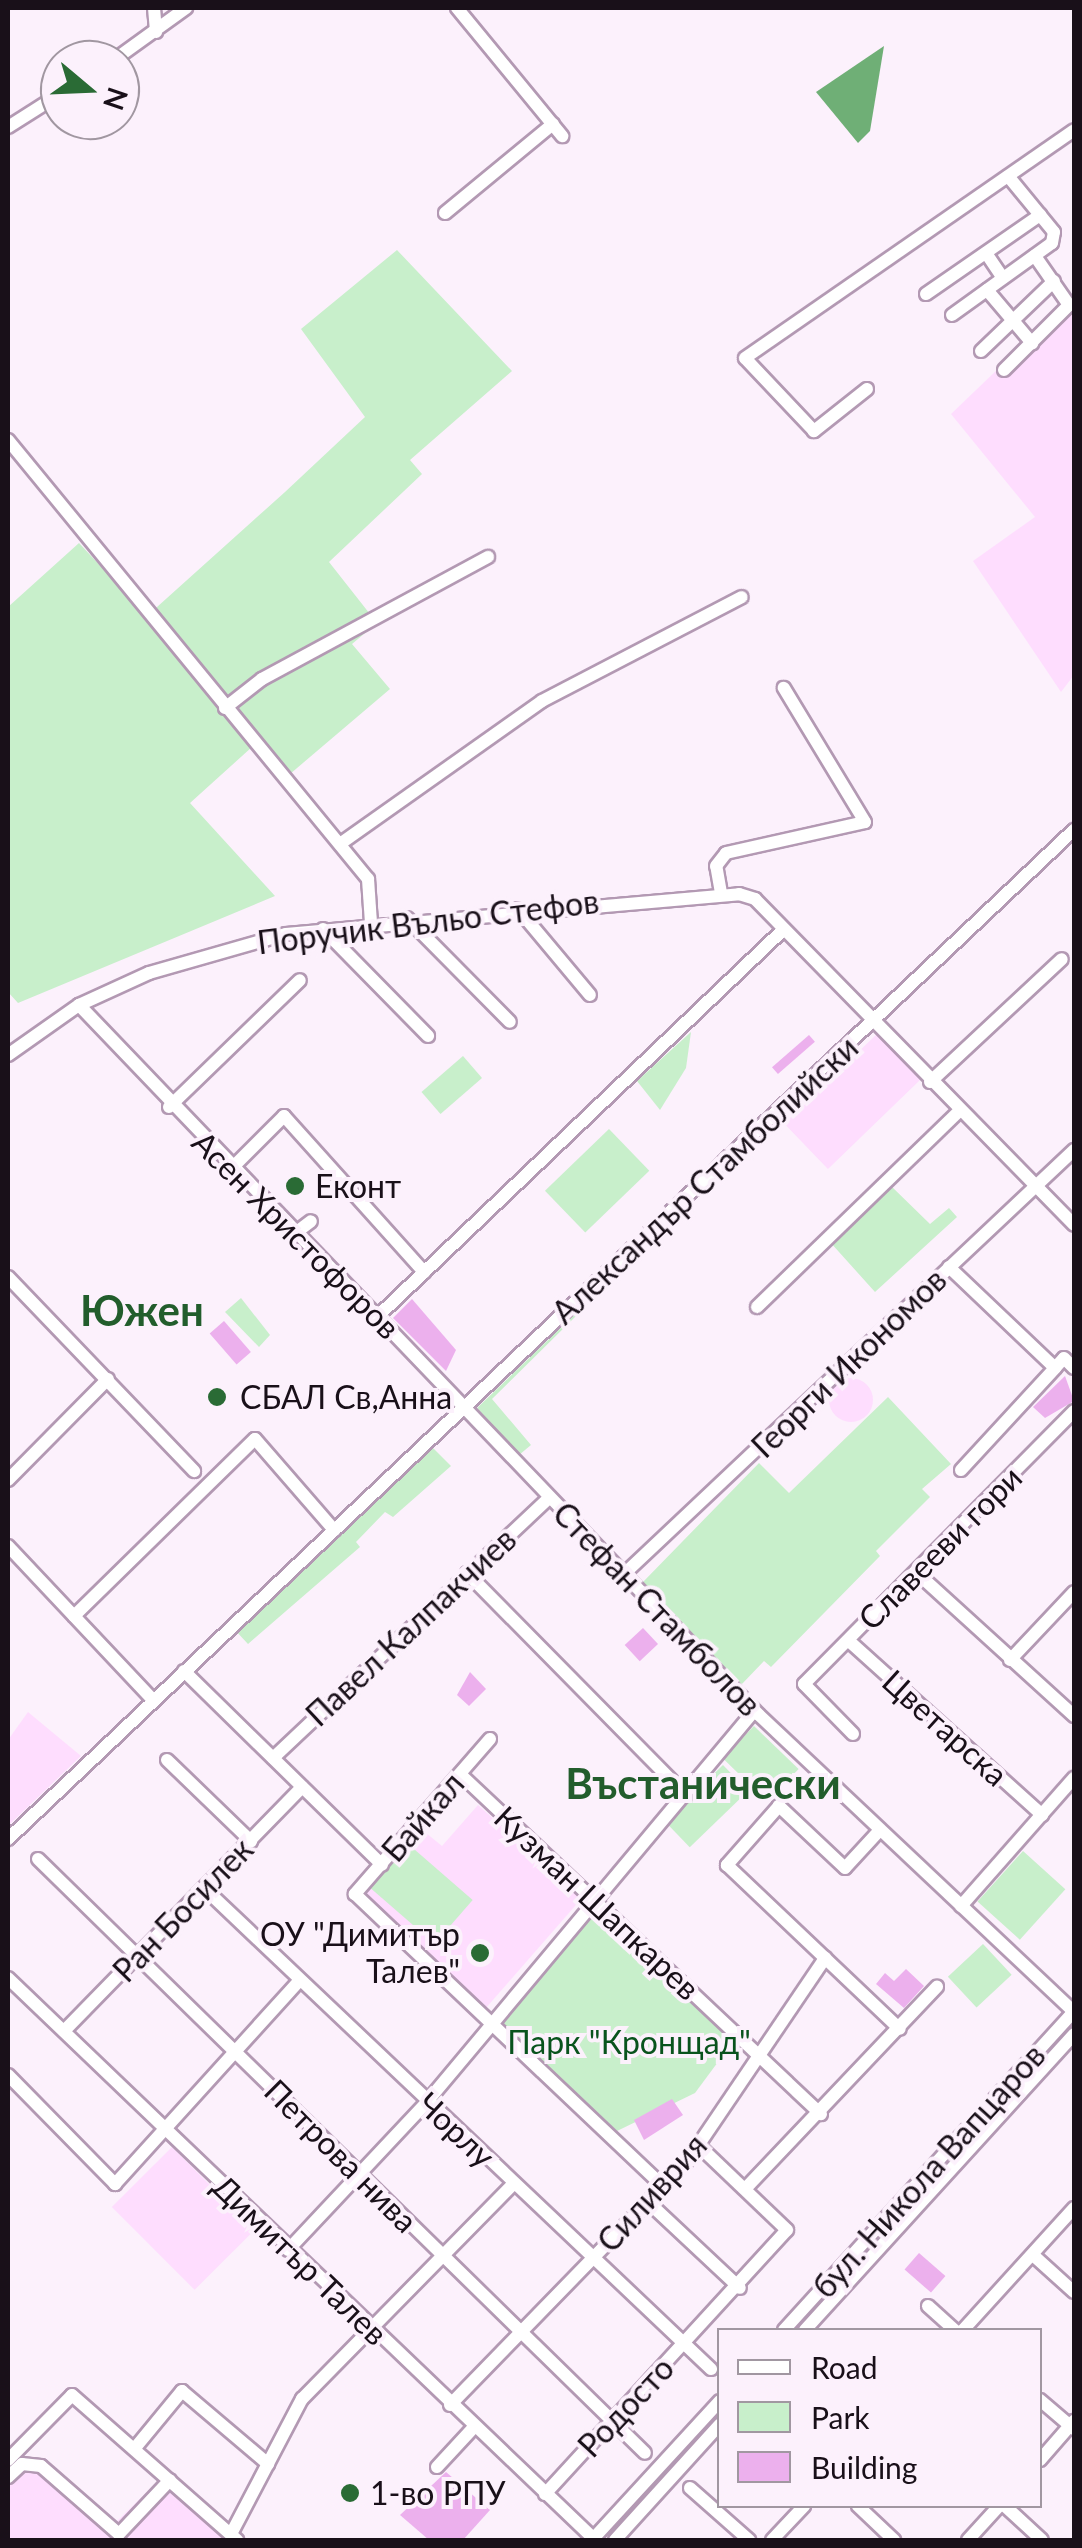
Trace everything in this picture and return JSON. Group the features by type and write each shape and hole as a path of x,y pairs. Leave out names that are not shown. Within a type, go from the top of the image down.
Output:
{"street":[{"path":"154,8 156,32"},
{"path":"140,43 186,8"},
{"path":"457,8 562,136"},
{"path":"8,126 40,106"},
{"path":"445,213 553,124"},
{"path":"867,390 814,431 745,358 1074,130"},
{"path":"952,315 1054,238 1008,176"},
{"path":"926,294 1040,215"},
{"path":"986,252 1003,278"},
{"path":"1004,370 1067,311 1070,301 1035,256"},
{"path":"981,351 1054,281"},
{"path":"987,290 1032,343"},
{"path":"8,440 368,879 371,923"},
{"path":"225,708 262,679 488,557"},
{"path":"340,844 542,702 742,598"},
{"path":"721,893 716,866 726,853 865,822 784,688"},
{"name":"Александър Стамболийски","path":"8,1839 1074,830"},
{"name":"Поручик Въльо Стефов","path":"8,1055 79,1005 223,948 323,929 407,918 721,893 755,899 783,930"},
{"path":"518,909 590,995"},
{"path":"407,918 510,1022"},
{"path":"323,929 428,1036"},
{"path":"377,1317 783,930 1074,1225"},
{"path":"930,1082 1062,959"},
{"name":"Асен Христофоров","path":"169,1107 300,980"},
{"name":"Асен Христофоров","path":"79,1005 169,1107 463,1407"},
{"path":"757,1307 959,1112"},
{"name":"Асен Христофоров","path":"231,1170 284,1116 424,1272"},
{"name":"Георги Икономов","path":"623,1576 1074,1150"},
{"path":"294,1234 311,1221"},
{"path":"949,1267 1067,1361 961,1470"},
{"path":"8,1276 194,1470"},
{"path":"8,1480 108,1379"},
{"name":"Стефан Стамболов","path":"463,1407 754,1710 1074,2012"},
{"name":"Славееви гори","path":"854,1734 804,1684 1074,1411"},
{"path":"74,1616 254,1440 334,1530"},
{"name":"Павел Калпакчиев","path":"273,1758 549,1498"},
{"path":"8,1546 152,1700"},
{"path":"916,1572 1074,1716"},
{"path":"467,1573 686,1795"},
{"path":"1010,1660 1074,1592"},
{"name":"Цветарска","path":"849,1641 1042,1815"},
{"path":"184,1671 382,1865"},
{"path":"288,2250 426,2103 492,2021 598,1903 754,1710"},
{"name":"Байкал","path":"490,1739 354,1894 492,2021"},
{"path":"167,1760 250,1841"},
{"name":"Кузман Шапкарев","path":"460,1774 821,2114"},
{"path":"961,1906 1074,1778"},
{"name":"Ран Босилек","path":"64,2031 302,1787"},
{"path":"879,1831 845,1868 779,1806 727,1865 900,2029"},
{"name":"Петрова нива","path":"38,1859 235,2048 359,2178 645,2453"},
{"name":"Чорлу","path":"204,1888 426,2103 711,2369"},
{"name":"Силиврия","path":"450,2405 525,2334 698,2145 825,1958"},
{"name":"Димитър Талев","path":"8,1978 594,2540"},
{"path":"8,2075 115,2184 299,1981"},
{"path":"698,2145 745,2188 821,2114 937,1987"},
{"name":"бул. Никола Вапцаров","path":"786,2328 1074,2012"},
{"path":"492,2021 662,2185"},
{"name":"бул. Никола Вапцаров","path":"806,2328 1074,2034"},
{"path":"8,2460 72,2394 234,2537 302,2399 374,2332 513,2184"},
{"name":"Родосто","path":"545,2494 740,2288 787,2230 745,2188"},
{"path":"647,2201 740,2288"},
{"path":"961,2328 1074,2208"},
{"path":"1033,2255 1074,2292"},
{"path":"928,2306 956,2328"},
{"path":"135,2448 182,2390 268,2464"},
{"path":"1042,2402 1073,2425 1042,2458"},
{"path":"594,2540 717,2404"},
{"path":"437,2466 474,2427"},
{"path":"614,2540 717,2427"},
{"path":"8,2476 22,2464 41,2466 119,2534 170,2480"},
{"path":"690,2488 748,2540"},
{"path":"772,2540 802,2508"},
{"path":"860,2508 894,2540"},
{"path":"968,2540 1000,2508"},
{"path":"1004,2508 1042,2540"}],"shaded area":[{"path":"884,46 870,131 858,143 816,92"},
{"path":"1074,296 1074,675 1061,692 973,561 1035,517 951,414"},
{"path":"877,1034 921,1079 828,1169 784,1124"},
{"path":"851,1378 867,1384 873,1400 867,1416 851,1422 835,1416 829,1400 835,1384"},
{"path":"28,1712 81,1756 8,1826 8,1740"},
{"name":"ОУ \"Димитър Талев\"","path":"478,1805 582,1898 485,2009 363,1894 420,1828 442,1846"},
{"path":"172,2147 255,2230 195,2290 112,2207"},
{"path":"24,2458 115,2523 167,2473 242,2540 8,2540 8,2471"}],"green space":[{"path":"397,250 512,371 410,460 422,474 329,562 377,623 352,644 390,689 290,774 252,747 190,803 275,896 18,1003 8,992 8,607 79,543 147,616 285,492 365,417 301,329"},
{"path":"691,1032 686,1068 660,1110 637,1081"},
{"path":"463,1056 482,1078 441,1114 421,1092"},
{"path":"609,1129 649,1171 585,1233 545,1191"},
{"path":"890,1185 930,1224 949,1208 957,1217 875,1292 830,1242"},
{"path":"660,1233 492,1399 531,1445 519,1455 477,1408"},
{"path":"241,1298 270,1335 259,1347 225,1312"},
{"path":"888,1397 951,1464 922,1489 930,1497 876,1551 880,1556 771,1667 764,1661 741,1685 643,1582 759,1463 789,1493"},
{"path":"430,1445 451,1466 393,1517 385,1512 356,1542 360,1547 248,1644 234,1629"},
{"path":"754,1726 799,1769 767,1801 723,1758"},
{"path":"723,1765 748,1791 690,1847 665,1821"},
{"path":"407,1843 473,1900 435,1944 369,1887"},
{"path":"1023,1851 1065,1889 1020,1940 977,1902"},
{"name":"Парк \"Кронщад\"","path":"594,1913 735,2039 695,2093 617,2131 498,2020"},
{"path":"983,1944 1012,1975 977,2007 948,1977"}],"building":[{"path":"809,1035 815,1042 778,1074 772,1067"},
{"path":"412,1299 456,1350 446,1371 393,1318"},
{"path":"224,1321 251,1352 237,1364 210,1333"},
{"path":"1065,1376 1074,1401 1045,1418 1033,1407"},
{"path":"643,1628 658,1644 640,1661 625,1645"},
{"path":"470,1672 486,1689 469,1706 457,1695"},
{"path":"906,1969 924,1986 904,2008 876,1984 885,1973 894,1981"},
{"path":"672,2099 683,2115 644,2140 634,2120"},
{"path":"919,2253 945,2276 931,2293 905,2270"},
{"path":"446,2472 490,2510 463,2540 429,2540 400,2515"}],"place":[{"name":"Еконт","path":"295,1186"},
{"name":"СБАЛ Св,Анна","path":"217,1397"},
{"name":"ОУ \"Димитър Талев\"","path":"480,1953"},
{"name":"1-во РПУ","path":"350,2493"}],"district":[{"name":"Южен","path":"142,1310"},
{"name":"Въстанически","path":"703,1783"}]}
